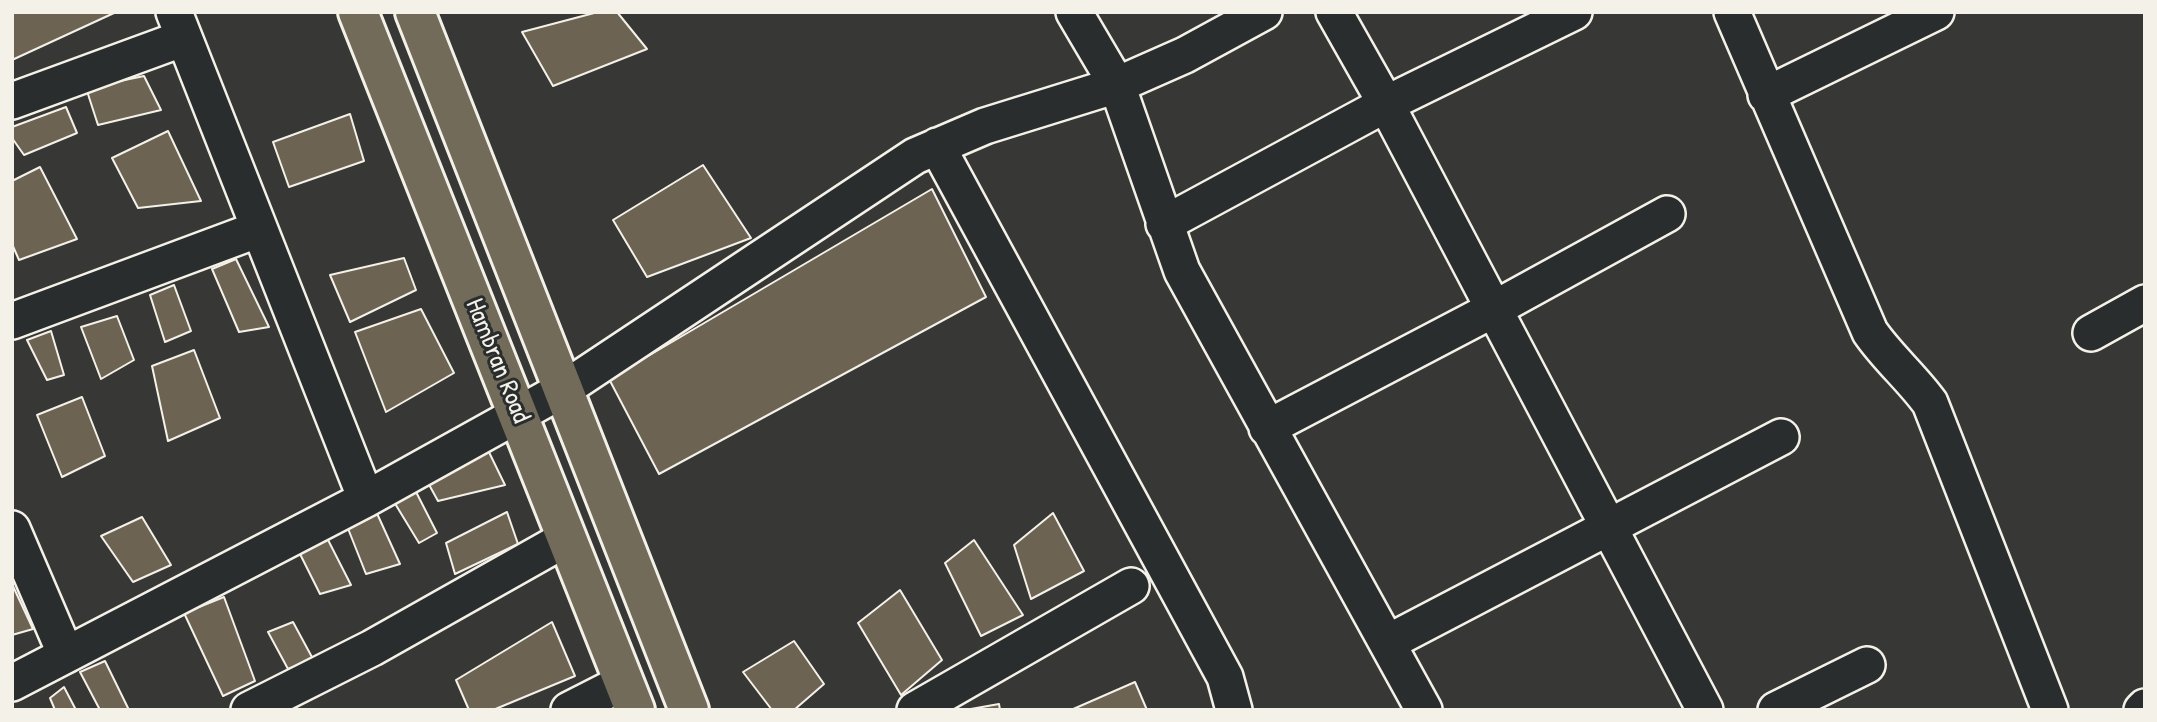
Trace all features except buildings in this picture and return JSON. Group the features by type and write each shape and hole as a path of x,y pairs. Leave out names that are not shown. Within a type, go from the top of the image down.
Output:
{"main road":[{"name":"Hambran Road","path":"359,12 629,696"},
{"name":"Hambran Road","path":"415,12 690,710"}],"street":[{"path":"1073,12 1103,89 1164,224 1182,271 1424,710"},
{"path":"12,683 366,499 564,390 915,156 985,126 1103,89 1185,55 1264,12"},
{"path":"1334,12 1386,104 1705,710"},
{"path":"1164,224 1386,104 1574,12"},
{"path":"1732,12 1870,332 1884,352 1918,386 1930,403 2050,710"},
{"path":"1766,95 1936,12"},
{"path":"12,101 179,25 366,499"},
{"path":"937,146 1224,677 1234,710"},
{"path":"1267,428 1494,309 1667,214"},
{"path":"12,321 259,229"},
{"path":"2091,333 2145,303"},
{"path":"1387,643 1781,437"},
{"path":"12,529 66,655"},
{"path":"249,710 372,648 567,538"},
{"path":"915,710 1131,586"},
{"path":"1776,710 1867,665"},
{"path":"569,710 629,696"}]}
